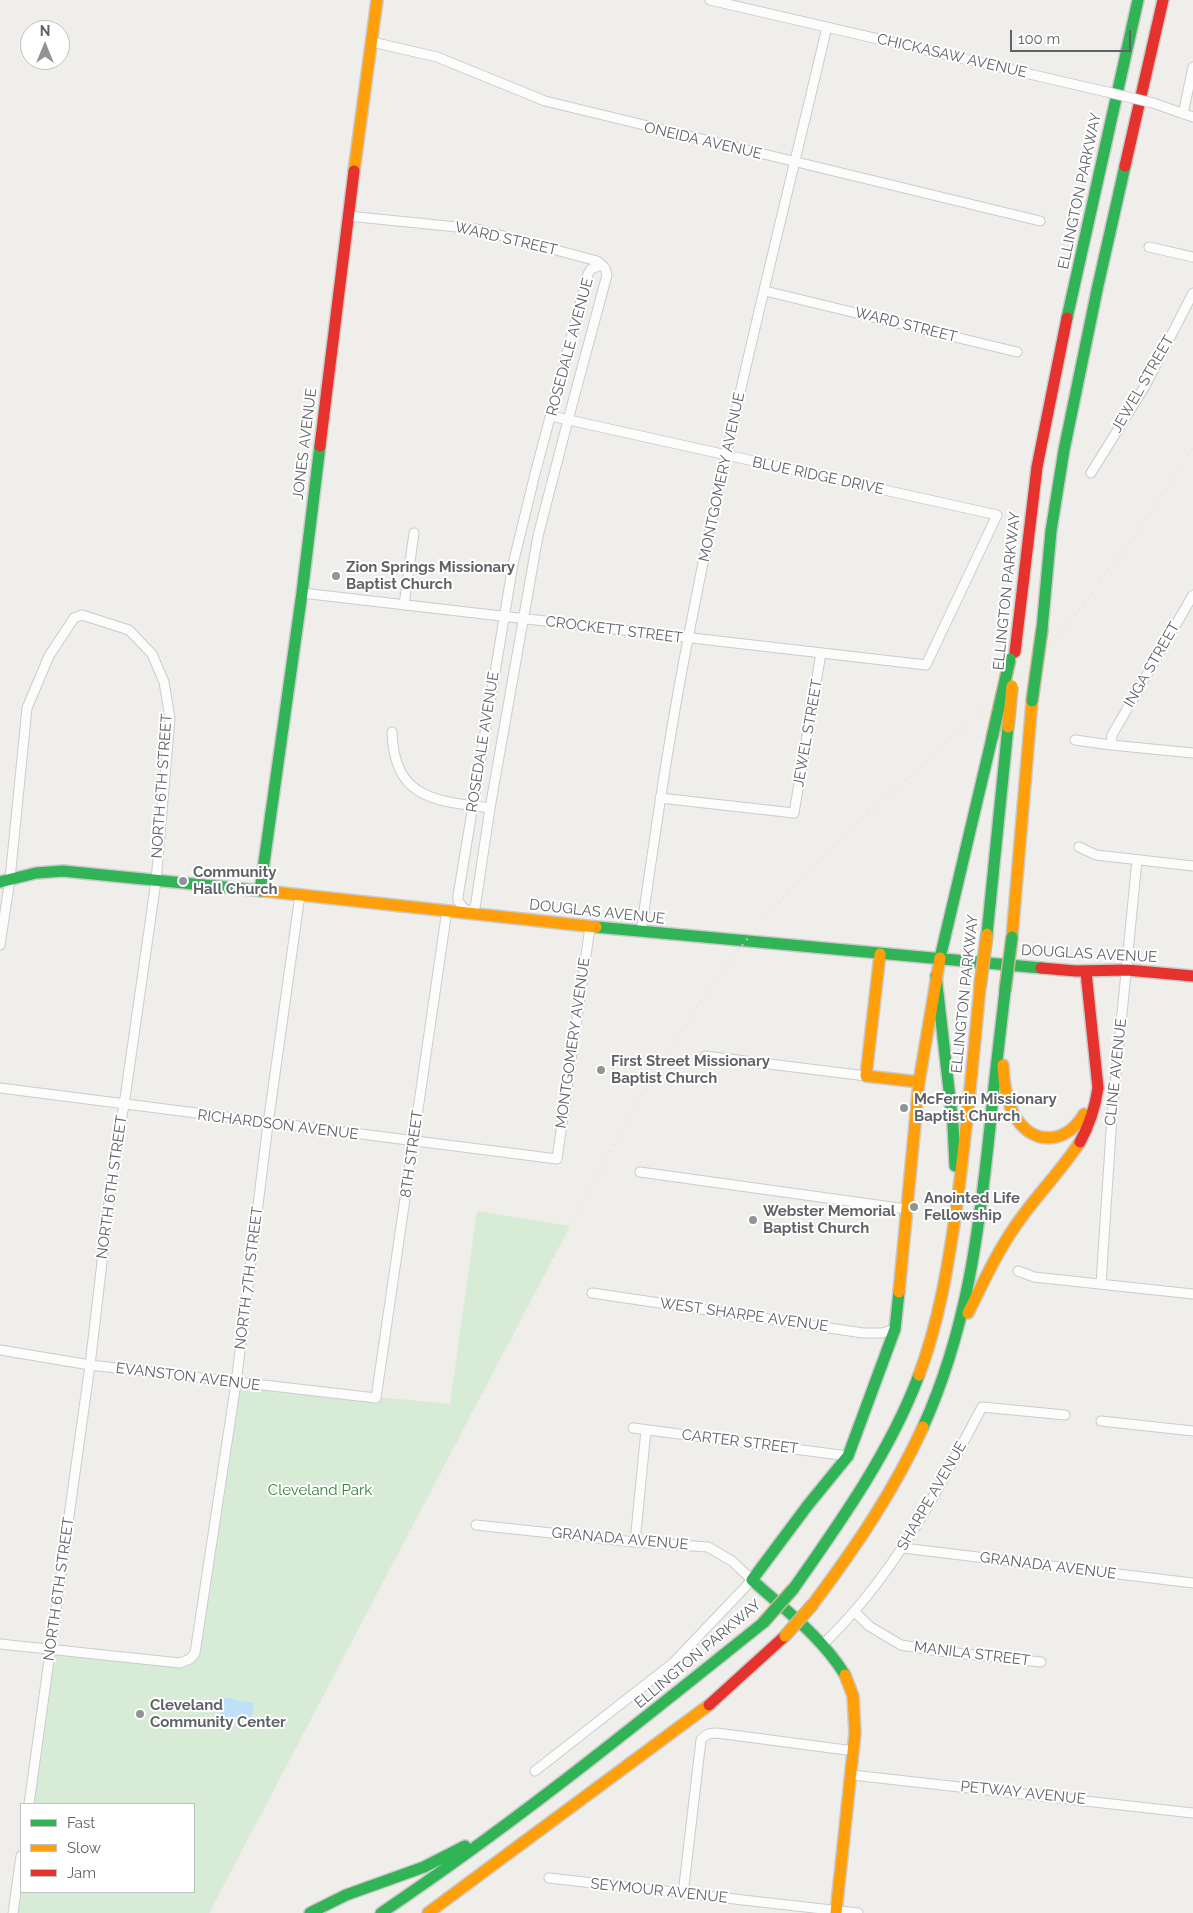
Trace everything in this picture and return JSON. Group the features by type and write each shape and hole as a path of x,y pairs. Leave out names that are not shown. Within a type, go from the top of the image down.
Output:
{"main road":[{"name":"JONES AVENUE","path":"260,891 302,594 348,216 377,0"},
{"name":"ELLINGTON PARKWAY","path":"381,1913 452,1866 587,1764 763,1623 794,1588 844,1518 898,1427 918,1380 940,1307 958,1207 1008,727 1012,656 1037,467 1053,384 1138,0"},
{"path":"958,1335 981,1207 1012,936 1032,701 1042,629 1051,532 1064,450 1097,290 1162,0"},
{"path":"836,1912 856,1728 854,1703 848,1680 838,1664 822,1645 752,1580 808,1505 848,1456 895,1329 919,1082 936,976 1012,656"},
{"name":"DOUGLAS AVENUE","path":"5,880 36,873 63,871 466,912 641,932 1081,972 1127,970 1193,976"},
{"path":"880,954 866,1076 919,1082"},
{"path":"1002,1016 1004,1084 1016,1118 1036,1136 1047,1139 1061,1137 1070,1133 1080,1124 1086,1108 1089,1090 1081,995 1081,972"},
{"path":"428,1913 710,1703 785,1636 813,1604 866,1534 893,1489 924,1427 958,1335 985,1279 1016,1224 1078,1145 1092,1117 1098,1098 1098,1088 1081,972"},
{"path":"936,976 953,1125 958,1207"},
{"path":"310,1913 324,1904 364,1887 411,1872 448,1856 516,1817"},
{"path":"437,1913 470,1883"}],"street":[{"name":"CHICKASAW AVENUE","path":"710,0 1153,102 1193,116"},
{"name":"MONTGOMERY AVENUE","path":"641,932 660,798 688,639 726,456 828,27"},
{"name":"ONEIDA AVENUE","path":"372,42 437,56 545,101 1040,221"},
{"path":"1184,114 1193,67"},
{"name":"WARD STREET","path":"348,216 476,229 589,258 601,265"},
{"path":"1149,247 1193,257"},
{"name":"ROSEDALE AVENUE","path":"601,265 605,268 608,278 538,536 490,808 476,902 475,907 466,912 458,901 458,896 513,564 588,274 591,268 601,265"},
{"name":"WARD STREET","path":"765,291 1017,352"},
{"name":"JEWEL STREET","path":"1091,473 1145,386 1193,293"},
{"name":"BLUE RIDGE DRIVE","path":"551,416 726,456 997,514 926,665"},
{"path":"404,605 414,533"},
{"name":"CROCKETT STREET","path":"302,594 926,665"},
{"name":"INGA STREET","path":"1112,740 1193,595"},
{"name":"NORTH 6TH STREET","path":"5,880 27,708 49,656 74,618 82,615 130,630 152,654 164,682 170,718 156,881 124,1105 113,1168 90,1365 29,1803"},
{"name":"JEWEL STREET","path":"660,798 794,813 821,653"},
{"path":"392,732 395,759 403,776 413,788 429,797 490,808"},
{"path":"1075,740 1112,740 1193,753"},
{"path":"1079,847 1096,854 1193,866"},
{"name":"CLINE AVENUE","path":"1101,1284 1112,1116 1137,860"},
{"path":"0,945 5,880"},
{"name":"NORTH 7TH STREET","path":"51,1650 180,1662 190,1659 195,1653 198,1644 236,1383 268,1124 300,895"},
{"name":"8TH STREET","path":"376,1398 447,910"},
{"name":"MONTGOMERY AVENUE","path":"557,1160 590,927"},
{"path":"704,1056 866,1076"},
{"name":"RICHARDSON AVENUE","path":"0,1088 557,1160"},
{"path":"640,1172 906,1209"},
{"path":"1018,1271 1034,1277 1193,1294"},
{"name":"WEST SHARPE AVENUE","path":"592,1294 862,1333 882,1333 895,1329"},
{"name":"EVANSTON AVENUE","path":"0,1350 90,1365 376,1398"},
{"name":"SHARPE AVENUE","path":"822,1645 855,1612 903,1548 945,1478 982,1407 1065,1415"},
{"path":"1101,1421 1193,1431"},
{"name":"CARTER STREET","path":"633,1428 848,1456"},
{"path":"635,1542 646,1430"},
{"name":"GRANADA AVENUE","path":"476,1525 635,1542 708,1546 732,1561 752,1580"},
{"name":"GRANADA AVENUE","path":"903,1548 1193,1582"},
{"path":"535,1771 673,1663 752,1580"},
{"name":"MANILA STREET","path":"855,1612 869,1626 901,1645 1041,1662"},
{"path":"0,1644 51,1650"},
{"path":"683,1894 701,1740 705,1735 717,1733 854,1751"},
{"name":"PETWAY AVENUE","path":"852,1774 1193,1813"},
{"path":"13,1913 20,1863"},
{"name":"SEYMOUR AVENUE","path":"549,1878 858,1913"}],"green space":[{"name":"Cleveland Park","path":"477,1211 570,1226 209,1913 13,1913 20,1863 20,1893 195,1893 195,1803 29,1803 51,1650 180,1663 191,1654 236,1383 450,1404"}],"water":[{"path":"222,1697 254,1703 251,1720 220,1717"}],"railway":[{"path":"209,1913 624,1126 690,1017 746,940 800,880 869,813 1011,683 1059,634 1109,570 1193,447"}],"traffic: fast":[{"path":"1067,318 1138,0"},
{"path":"1042,629 1051,531 1064,450 1125,166"},
{"path":"260,891 302,593 320,446"},
{"path":"1032,701 1042,629"},
{"path":"992,738 1010,659"},
{"path":"987,934 1008,727"},
{"path":"940,958 992,738"},
{"path":"0,882 36,873 63,871 264,891"},
{"path":"596,927 1041,968"},
{"path":"1005,991 1012,937"},
{"path":"936,976 953,1125 955,1166"},
{"path":"923,1427 938,1391 950,1354 969,1280 986,1166 1005,991"},
{"path":"845,1675 836,1661 814,1636 752,1580 808,1505 848,1456 895,1329 899,1292"},
{"path":"794,1588 847,1511 879,1459 907,1404 919,1375"},
{"path":"763,1623 794,1588"},
{"path":"381,1913 527,1808 763,1623"},
{"path":"310,1913 346,1895 424,1867 465,1846"}],"traffic: slow":[{"path":"354,171 377,0"},
{"path":"1008,727 1012,686"},
{"path":"1012,937 1032,701"},
{"path":"264,891 596,927"},
{"path":"980,987 987,934"},
{"path":"880,954 866,1076 919,1082"},
{"path":"899,1292 919,1082 940,958"},
{"path":"919,1375 937,1314 953,1232 960,1183 980,987"},
{"path":"1003,1065 1010,1106 1016,1118 1032,1134 1051,1138 1060,1136 1077,1124 1084,1114"},
{"path":"968,1313 1009,1235 1080,1142"},
{"path":"813,1604 844,1562 887,1496 923,1427"},
{"path":"785,1636 813,1604"},
{"path":"836,1913 855,1733 853,1696 845,1675"},
{"path":"428,1913 709,1705"}],"traffic: jam":[{"path":"1125,166 1163,0"},
{"path":"320,446 354,171"},
{"path":"1015,652 1037,467 1067,318"},
{"path":"1041,968 1076,971 1127,970 1193,976"},
{"path":"1080,1142 1092,1116 1098,1088 1086,972"},
{"path":"709,1705 785,1636"}],"place":[{"name":"Zion Springs Missionary Baptist Church","path":"336,576"},
{"name":"Community Hall Church","path":"183,881"},
{"name":"First Street Missionary Baptist Church","path":"601,1070"},
{"name":"McFerrin Missionary Baptist Church","path":"904,1108"},
{"name":"Anointed Life Fellowship","path":"914,1207"},
{"name":"Webster Memorial Baptist Church","path":"753,1220"},
{"name":"Cleveland Community Center","path":"140,1714"}]}
